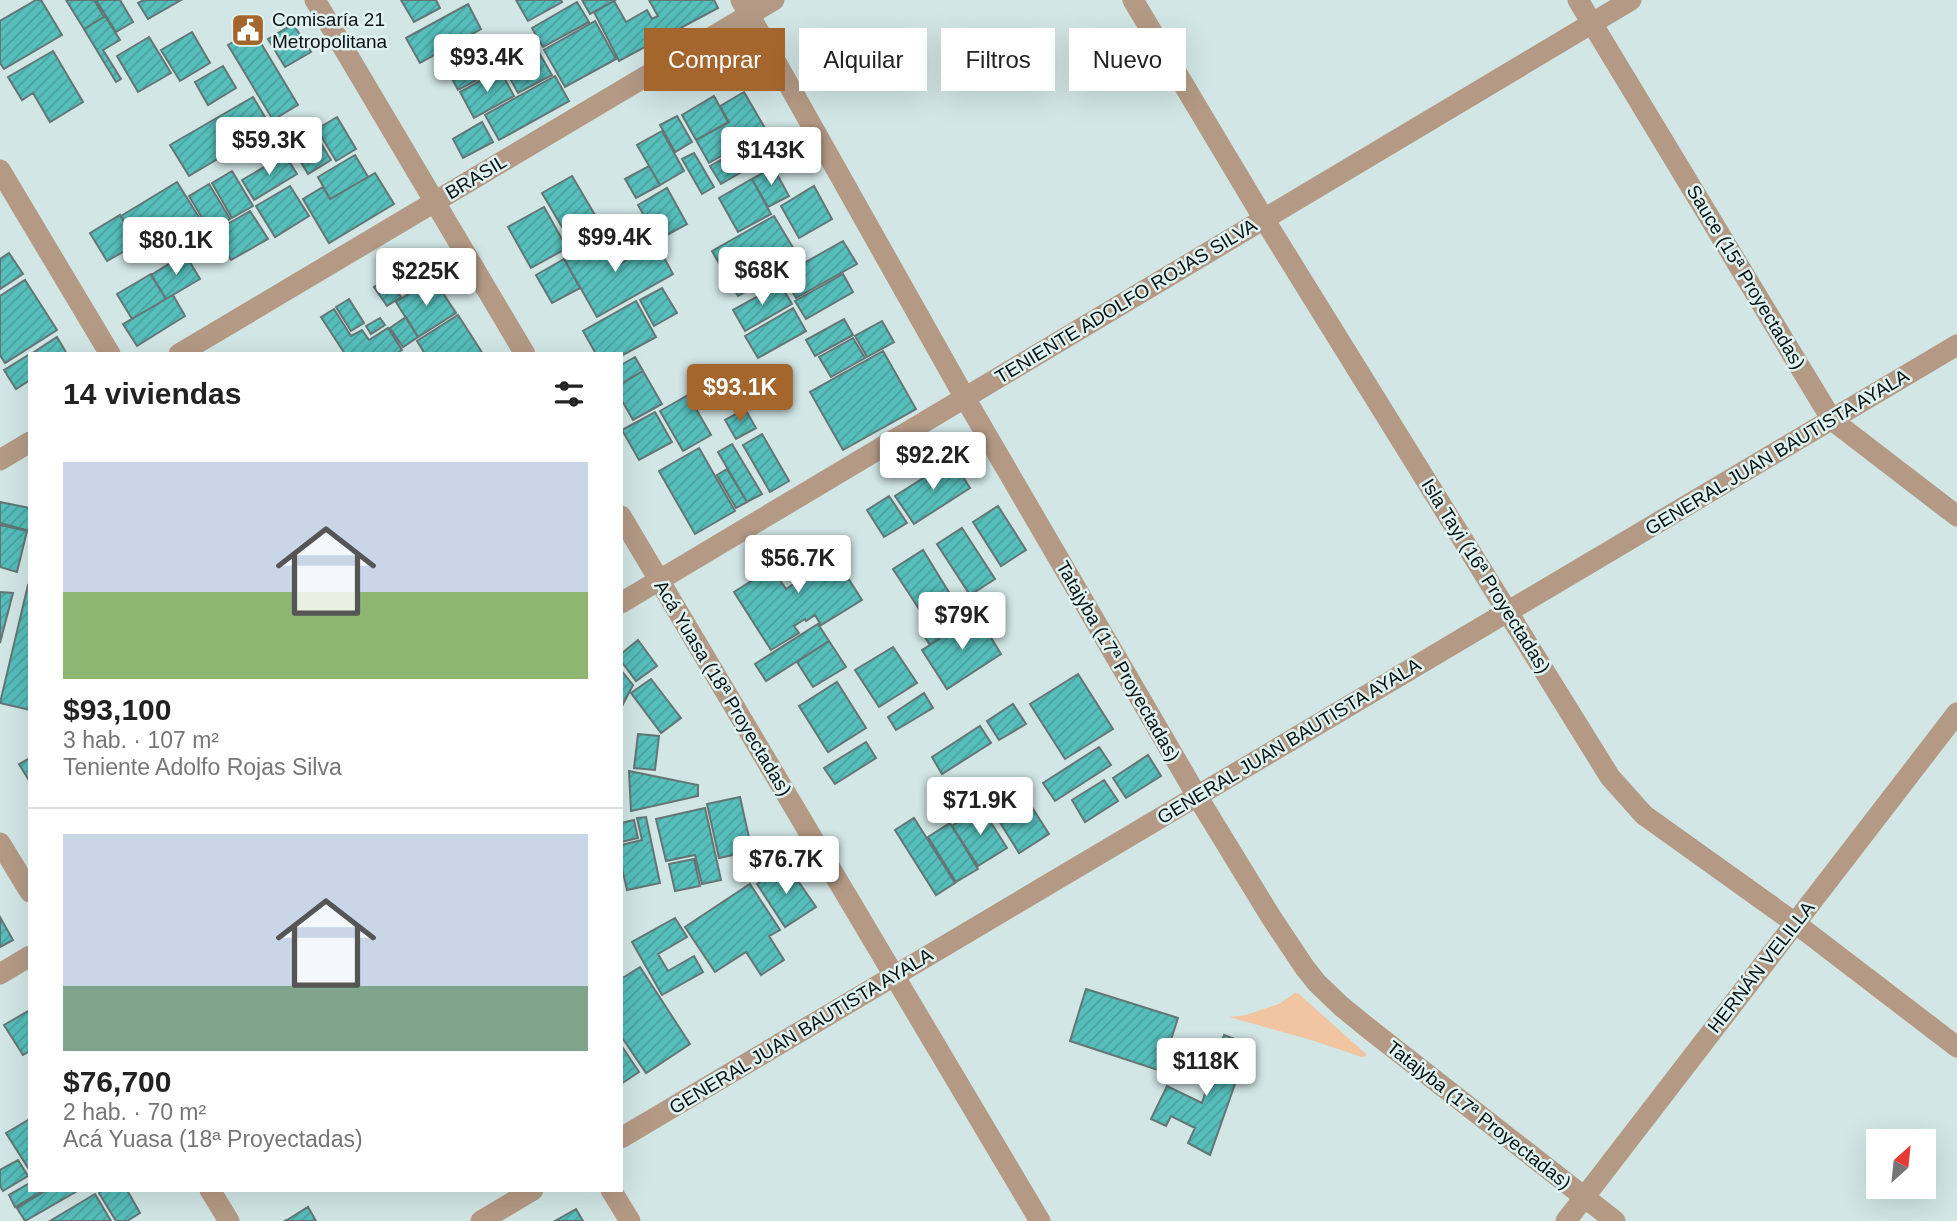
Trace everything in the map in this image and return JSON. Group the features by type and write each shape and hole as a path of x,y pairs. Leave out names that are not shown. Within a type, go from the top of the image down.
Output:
{"street":[{"path":"315,0 524,352"},
{"name":"BRASIL","path":"182,352 435,202 745,7 774,0"},
{"name":"Isla Tayi (16ª Proyectadas)","path":"1133,0 1264,219 1610,777 1644,815 1795,923 1957,1047"},
{"name":"Sauce (15ª Proyectadas)","path":"1578,0 1832,420 1957,516"},
{"name":"TENIENTE ADOLFO ROJAS SILVA","path":"623,602 1631,0"},
{"name":"Tatajyba (17ª Proyectadas)","path":"745,7 965,398 1197,796 1271,917 1317,983 1376,1035 1615,1221"},
{"path":"0,170 109,352"},
{"name":"GENERAL JUAN BAUTISTA AYALA","path":"623,1137 1957,345"},
{"path":"0,460 28,443"},
{"name":"Acá Yuasa (18ª Proyectadas)","path":"623,519 1040,1221"},
{"name":"HERNÁN VELILLA","path":"1566,1221 1957,713"},
{"path":"0,843 28,889"},
{"path":"0,974 28,957"},
{"path":"211,1192 229,1221"},
{"path":"481,1221 530,1192"},
{"path":"612,1192 629,1221"}],"shaded area":[{"path":"1295,993 1366,1056 1229,1017 1246,1015 1279,1004"}],"building":[{"path":"36,0 41,0 62,35 4,69 0,63 0,21"},
{"path":"66,0 94,0 104,17 84,29"},
{"path":"96,0 120,0 133,22 116,32"},
{"path":"144,0 181,0 148,19 138,3"},
{"path":"401,0 436,0 440,8 414,22"},
{"path":"516,0 561,0 562,2 528,21"},
{"path":"582,0 616,0 590,14"},
{"path":"649,0 714,0 718,8 681,28 644,28 644,48 619,61 594,12 614,1 626,22 647,10 652,19 658,16"},
{"path":"577,2 589,22 543,47 532,28"},
{"path":"468,4 481,29 420,63 406,38"},
{"path":"105,16 120,40 103,50 121,79 116,82 84,29"},
{"path":"595,21 616,59 565,87 544,50"},
{"path":"293,24 311,52 285,67 268,39"},
{"path":"253,30 298,105 273,120 228,45"},
{"path":"192,32 210,63 180,81 161,50"},
{"path":"483,35 501,67 458,90 441,58"},
{"path":"149,37 171,73 138,92 117,56"},
{"path":"53,51 83,102 50,122 33,93 22,100 8,77"},
{"path":"538,51 552,75 518,93 505,69"},
{"path":"223,66 236,88 208,105 195,82"},
{"path":"500,70 514,96 474,118 460,92"},
{"path":"555,76 569,101 499,140 485,115"},
{"path":"744,92 766,130 709,163 696,140 729,122 720,106"},
{"path":"714,96 728,122 696,140 682,115"},
{"path":"253,97 271,127 189,176 170,145"},
{"path":"677,116 692,142 675,152 660,125"},
{"path":"337,117 356,149 336,161 317,129"},
{"path":"482,122 493,142 463,158 453,139"},
{"path":"792,129 804,150 775,166 763,145"},
{"path":"662,131 684,171 660,185 637,145"},
{"path":"314,133 320,142 309,148 304,139"},
{"path":"320,142 331,160 308,174 297,155"},
{"path":"752,142 762,160 721,184 710,166"},
{"path":"694,153 714,187 702,194 682,159"},
{"path":"285,155 297,174 254,200 242,180"},
{"path":"355,155 368,177 330,199 318,177"},
{"path":"649,166 660,185 636,198 625,179"},
{"path":"773,167 789,196 768,207 752,179"},
{"path":"232,171 253,206 232,218 212,183"},
{"path":"375,173 394,204 329,243 303,199 323,187 330,199"},
{"path":"572,176 602,227 572,244 542,193"},
{"path":"752,179 771,214 738,232 719,198"},
{"path":"177,182 200,219 143,253 121,216"},
{"path":"209,184 230,219 210,231 189,196"},
{"path":"290,186 309,216 275,237 256,206"},
{"path":"814,186 832,219 799,238 781,206"},
{"path":"667,188 687,224 658,240 638,205"},
{"path":"544,207 567,248 531,268 508,227"},
{"path":"250,211 268,239 231,260 214,232"},
{"path":"120,215 137,244 107,261 90,233"},
{"path":"774,216 801,261 738,296 712,251"},
{"path":"604,237 620,264 656,243 673,274 597,317 564,259"},
{"path":"843,241 857,264 796,298 783,275"},
{"path":"9,253 23,274 0,289 0,259"},
{"path":"185,254 200,279 166,299 151,275"},
{"path":"564,259 580,288 552,303 536,275"},
{"path":"151,274 166,299 132,319 117,294"},
{"path":"843,274 853,292 806,319 795,301"},
{"path":"388,278 401,297 387,306 374,287"},
{"path":"433,278 456,313 418,337 396,302"},
{"path":"25,280 57,330 5,363 0,355 0,296"},
{"path":"780,284 792,304 745,331 733,310"},
{"path":"662,288 677,313 654,326 640,300"},
{"path":"173,295 185,316 137,346 123,324"},
{"path":"349,299 364,323 351,331 336,307"},
{"path":"636,301 656,337 623,355 623,352 595,352 583,331"},
{"path":"793,308 806,331 758,358 745,336"},
{"path":"334,309 351,336 362,330 369,340 388,328 402,350 344,352 321,317"},
{"path":"458,315 482,352 424,352 417,341"},
{"path":"406,317 418,337 403,347 390,328"},
{"path":"380,318 385,325 371,334 366,326"},
{"path":"844,319 853,335 815,356 806,340"},
{"path":"882,321 894,342 867,357 855,336"},
{"path":"57,337 66,352 34,352"},
{"path":"853,338 865,358 831,377 819,357"},
{"path":"883,351 916,409 843,450 810,392"},
{"path":"28,355 28,381 16,389 4,370"},
{"path":"635,357 643,371 623,383 623,364"},
{"path":"643,371 662,404 633,420 623,402 623,383"},
{"path":"688,395 711,435 683,451 660,411"},
{"path":"745,409 756,428 736,439 725,420"},
{"path":"655,412 672,442 639,460 623,429"},
{"path":"762,434 789,481 770,492 743,445"},
{"path":"732,444 762,494 747,502 718,452"},
{"path":"699,448 735,511 695,534 659,471"},
{"path":"952,460 970,488 914,524 895,496"},
{"path":"727,469 747,502 736,508 717,475"},
{"path":"889,496 907,523 884,537 867,510"},
{"path":"0,502 28,508 28,530 0,523"},
{"path":"998,506 1026,550 1001,566 973,522"},
{"path":"0,525 27,531 17,572 0,567"},
{"path":"962,528 995,579 970,595 937,544"},
{"path":"823,539 862,600 821,625 815,615 806,621 805,619 794,626 799,633 771,650 734,592 772,568 786,589 795,583 783,564"},
{"path":"923,550 950,594 921,612 893,569"},
{"path":"28,585 28,710 0,703"},
{"path":"0,592 13,593 0,643"},
{"path":"967,600 977,615 943,636 933,621"},
{"path":"977,615 1001,654 947,689 922,650"},
{"path":"933,621 943,636 930,645 920,629"},
{"path":"818,624 829,641 766,681 755,664"},
{"path":"638,640 657,666 636,681 623,664 623,652"},
{"path":"829,641 846,667 813,687 797,662"},
{"path":"893,647 917,683 879,707 855,670"},
{"path":"623,672 633,685 623,704"},
{"path":"1078,674 1113,729 1065,759 1030,704"},
{"path":"651,679 681,718 661,733 631,693"},
{"path":"837,682 866,728 828,752 799,706"},
{"path":"924,693 933,708 896,730 888,717"},
{"path":"1013,704 1026,724 999,740 987,721"},
{"path":"980,726 991,743 942,774 932,757"},
{"path":"638,734 659,736 655,770 634,768"},
{"path":"866,742 876,758 835,784 824,768"},
{"path":"1099,747 1111,765 1055,801 1043,783"},
{"path":"1148,755 1161,776 1126,798 1113,778"},
{"path":"28,759 28,779 19,764"},
{"path":"629,771 698,785 698,796 631,811"},
{"path":"1104,780 1118,801 1085,822 1072,800"},
{"path":"740,797 752,851 719,858 707,804"},
{"path":"1026,798 1049,834 1019,853 996,816"},
{"path":"981,807 1007,848 978,866 952,826"},
{"path":"705,808 721,880 702,884 695,855 666,861 656,819"},
{"path":"646,817 660,883 627,890 623,873 623,845 642,840 637,818"},
{"path":"914,818 955,883 936,895 895,830"},
{"path":"634,820 638,838 623,842 623,823"},
{"path":"950,823 978,869 956,882 928,837"},
{"path":"694,859 700,886 675,891 669,864"},
{"path":"787,865 816,907 785,927 757,884"},
{"path":"750,884 780,930 769,936 784,960 761,975 746,952 715,972 685,927"},
{"path":"0,917 13,940 0,947"},
{"path":"675,918 687,937 658,954 668,971 694,956 703,972 662,995 632,942"},
{"path":"640,967 690,1044 646,1073 623,1039 623,978"},
{"path":"1086,989 1178,1018 1161,1071 1070,1041"},
{"path":"28,1011 28,1052 23,1055 4,1025"},
{"path":"1224,1035 1249,1044 1210,1155 1188,1143 1195,1128 1171,1116 1166,1126 1151,1119 1167,1086 1202,1103"},
{"path":"623,1048 639,1072 623,1083"},
{"path":"28,1120 28,1168 6,1133"},
{"path":"18,1160 28,1176 3,1191 0,1186 0,1170"},
{"path":"28,1184 28,1192 41,1192 15,1207 9,1195"},
{"path":"44,1192 76,1192 25,1221 17,1208"},
{"path":"128,1192 140,1213 127,1221 116,1221 99,1193"},
{"path":"95,1194 111,1221 50,1221"},
{"path":"308,1207 316,1221 284,1221 287,1220"},
{"path":"576,1209 583,1221 555,1221"}],"place":[{"name":"Comisaría 21 Metropolitana","path":"248,30"}]}
